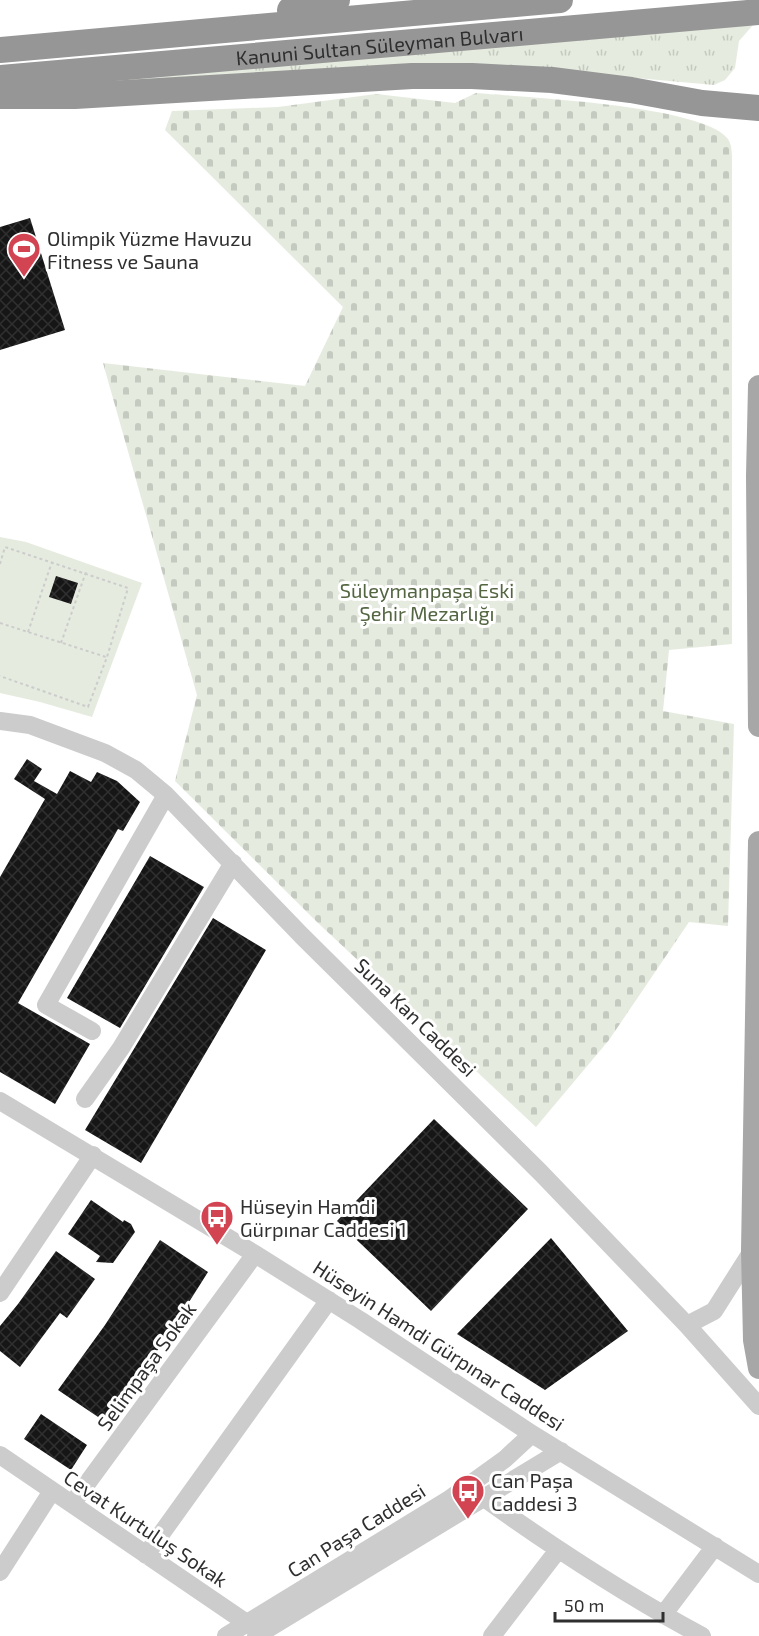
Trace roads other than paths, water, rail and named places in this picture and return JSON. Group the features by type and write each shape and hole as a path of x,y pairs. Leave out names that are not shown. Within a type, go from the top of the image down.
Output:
{"highway":[{"path":"233,29 260,16 337,0"},
{"name":"Kanuni Sultan Süleyman Bulvarı","path":"0,50 560,0"},
{"name":"Kanuni Sultan Süleyman Bulvarı","path":"0,78 755,12"},
{"path":"0,96 75,96 411,76 472,76 552,80 631,90 702,104 759,108"}],"main road":[{"path":"759,386 757,476 759,726"},
{"path":"759,842 756,1218 752,1251 754,1340 759,1368"}],"street":[{"name":"Suna Kan Caddesi","path":"0,721 30,725 105,753 136,770 166,795 302,936 542,1173 687,1325 759,1406"},
{"path":"92,1031 46,1005 166,795"},
{"path":"85,1099 121,1048 233,863"},
{"name":"Hüseyin Hamdi Gürpınar Caddesi","path":"0,1101 93,1155 329,1300 532,1434 759,1574"},
{"path":"0,1293 93,1155"},
{"path":"687,1325 714,1311 752,1251"},
{"name":"Selimpaşa Sokak","path":"72,1504 255,1254"},
{"path":"146,1555 329,1300"},
{"name":"Can Paşa Caddesi","path":"258,1632 506,1459 532,1434"},
{"name":"Can Paşa Caddesi","path":"226,1636 258,1632 561,1451"},
{"name":"Cevat Kurtuluş Sokak","path":"0,1455 258,1632"},
{"path":"0,1572 52,1491"},
{"path":"483,1498 558,1550 663,1615 702,1636"},
{"path":"663,1615 715,1546"},
{"path":"492,1636 558,1550"}],"place":[{"name":"Olimpik Yüzme Havuzu Fitness ve Sauna","path":"24,278"},
{"name":"Hüseyin Hamdi Gürpınar Caddesi 1","path":"217,1246"},
{"name":"Can Paşa Caddesi 3","path":"468,1520"}],"park label":[{"name":"Süleymanpaşa Eski Şehir Mezarlığı","path":"427,602"}]}
